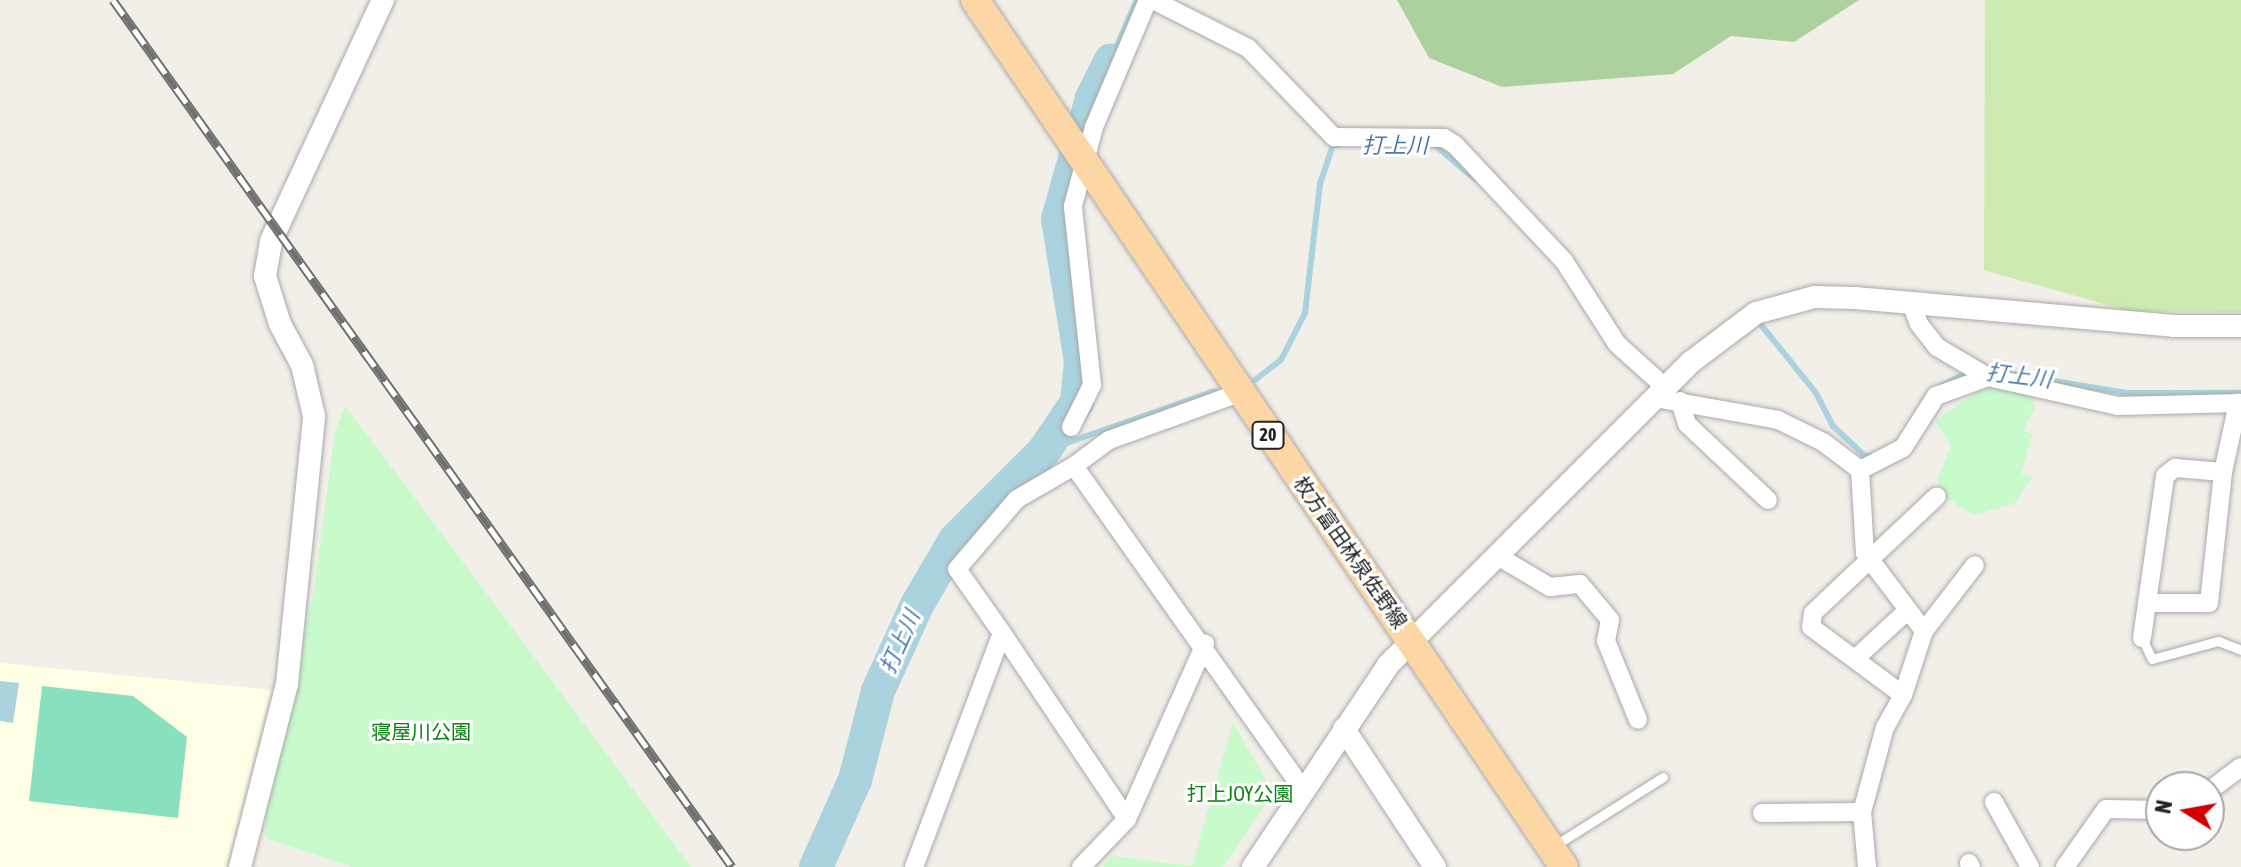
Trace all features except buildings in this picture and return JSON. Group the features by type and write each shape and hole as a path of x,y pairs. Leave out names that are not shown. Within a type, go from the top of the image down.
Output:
{"main road":[{"name":"枚方富田林泉佐野線","path":"975,0 1083,166 1412,640 1558,858"}],"street":[{"path":"240,867 287,684 314,416 302,365 280,324 265,276 271,241 383,0"},
{"path":"1071,427 1092,385 1073,206 1094,127 1150,0 1248,48 1334,137 1444,138 1455,145 1564,261 1617,344 1667,395 1687,424 1768,500"},
{"path":"1253,867 1344,729 1412,640 1496,555 1667,395 1731,329 1787,302 1814,297 2174,326 2241,326"},
{"path":"1911,303 1919,324 1937,347 1988,377 2118,406 2239,403 2223,472 2209,603 2147,603"},
{"path":"1860,470 1903,448 1936,396 1988,377"},
{"path":"1127,819 957,569 1017,499 1074,466 1109,440 1239,393"},
{"path":"1667,395 1778,420 1823,442 1860,470 1865,553 1924,631"},
{"path":"1074,466 1205,644 1305,792"},
{"path":"2142,638 2165,476 2175,468 2223,472"},
{"path":"1903,695 1811,627 1813,613 1937,496"},
{"path":"1496,555 1550,587 1580,584 1610,620 1606,641 1638,720"},
{"path":"1867,867 1862,812 1885,727 1903,695 1924,631 1975,565"},
{"path":"1855,659 1908,610"},
{"path":"914,867 1002,633"},
{"path":"1081,867 1127,819 1205,644"},
{"path":"1344,729 1435,867"},
{"path":"1994,802 2030,867"},
{"path":"2065,867 2106,809 2145,810"},
{"path":"1762,813 1862,812"}],"lane":[{"path":"2142,638 2152,659 2218,641 2241,650"},
{"path":"1558,858 1663,777"}],"shaded area":[{"path":"0,663 271,690 226,867 0,867"}],"green space":[{"path":"1397,0 1859,0 1794,42 1731,36 1673,74 1502,87 1429,58"},
{"path":"1985,0 2241,0 2241,312 2129,311 1984,270"},
{"path":"1982,388 2031,394 2035,407 2023,431 2033,434 2021,473 2032,477 2014,504 1973,515 1947,498 1937,481 1951,446 1935,421"},
{"name":"寝屋川公園","path":"345,406 691,867 352,867 265,838 267,790 313,596 335,432"},
{"path":"42,686 133,696 187,737 178,818 29,801"},
{"name":"打上JOY公園","path":"1233,722 1273,793 1223,867 1103,867 1112,856 1192,866"}],"water":[{"path":"0,681 19,683 13,723 0,721"}],"waterway":[{"name":"打上川","path":"1111,60 1137,0"},
{"name":"打上川","path":"816,867 855,780 878,691 917,605 955,540 1044,451 1077,402 1081,362 1058,219 1092,98 1111,60"},
{"name":"打上川","path":"1255,380 1281,360 1305,313 1320,184 1333,145 1340,145"},
{"name":"打上川","path":"1436,146 1475,179"},
{"name":"打上川","path":"1758,321 1816,393 1833,426 1865,456 1875,456"},
{"name":"打上川","path":"1987,370 2128,393 2241,393"},
{"name":"打上川","path":"1940,387 1968,372"},
{"name":"打上川","path":"1044,451 1215,391"}],"railway":[{"path":"113,0 732,867"}]}
